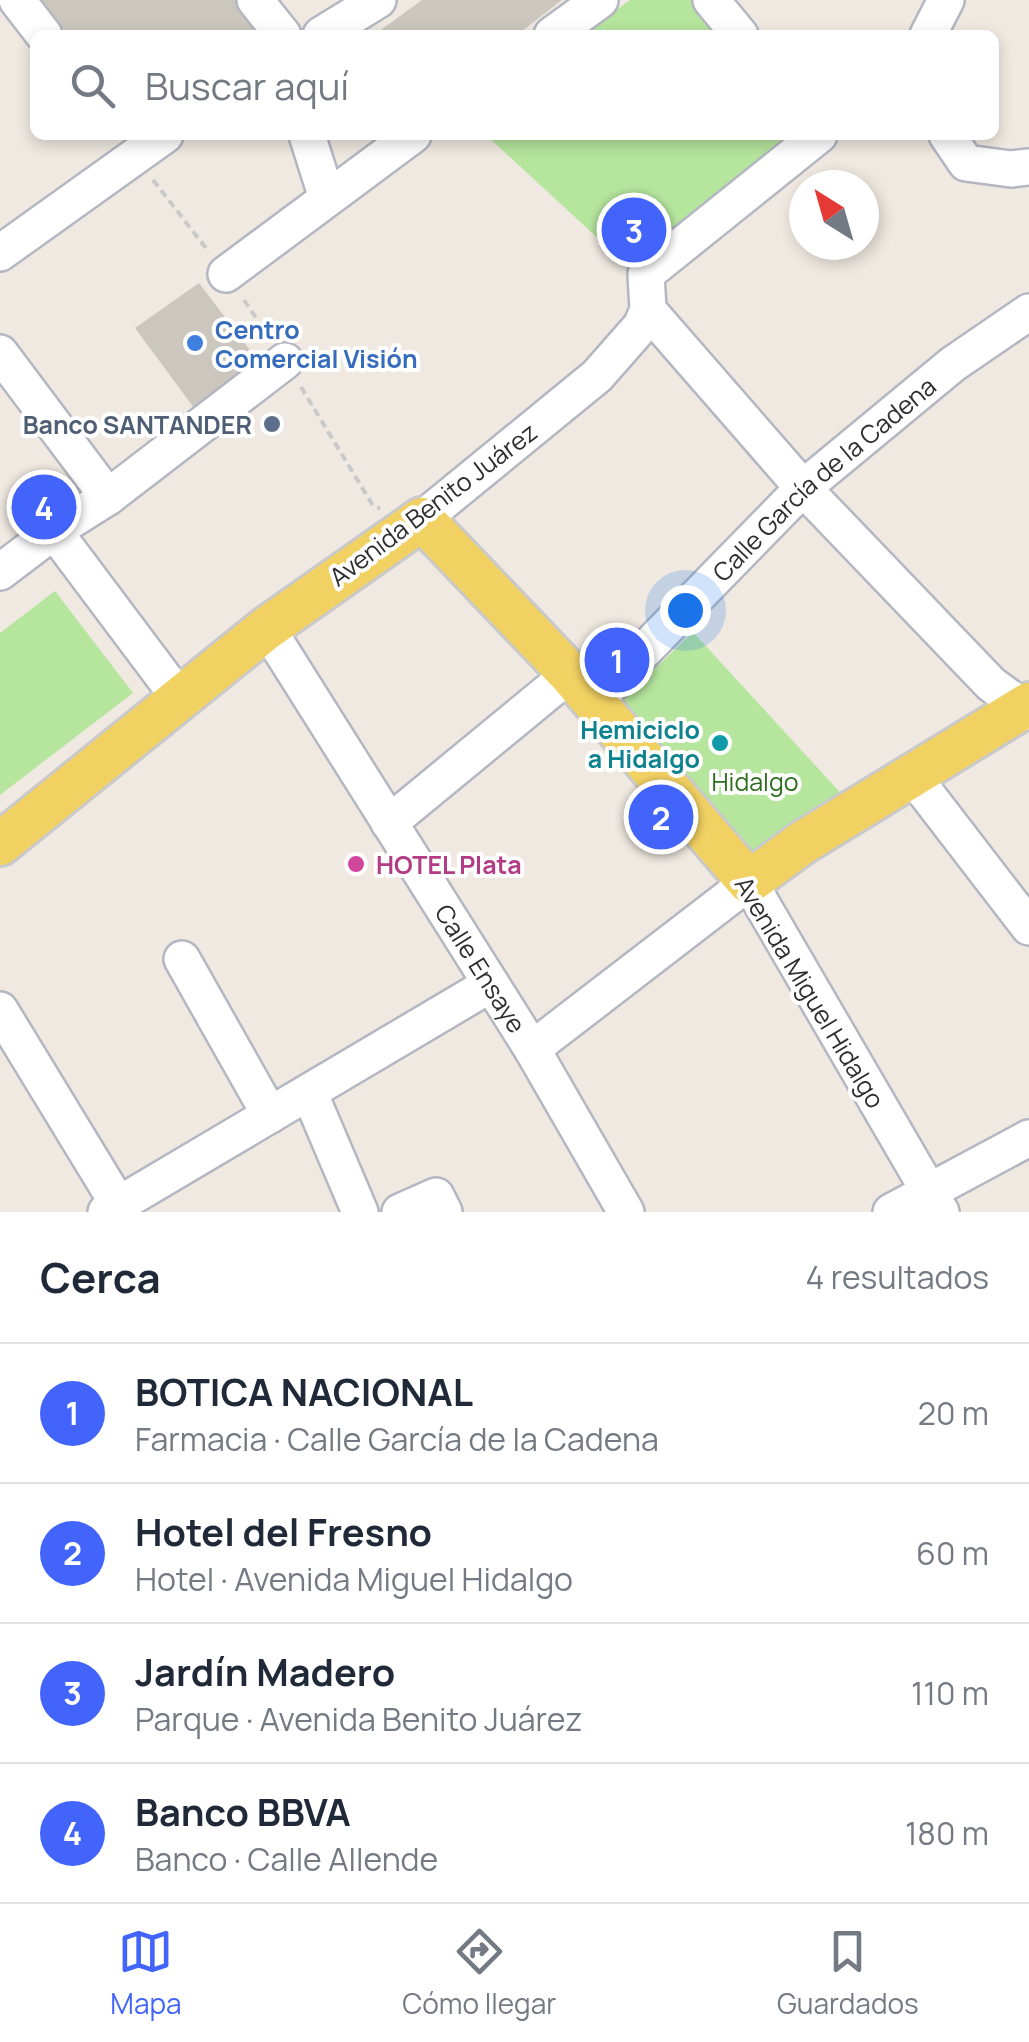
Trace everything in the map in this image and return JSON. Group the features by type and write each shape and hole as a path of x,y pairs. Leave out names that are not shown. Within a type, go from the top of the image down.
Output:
{"main road":[{"name":"Avenida Benito Juárez","path":"0,844 267,628 422,518"},
{"name":"Avenida Miguel Hidalgo","path":"422,518 661,777 749,882"},
{"path":"749,882 912,775 1027,708"}],"street":[{"path":"0,10 16,0 40,30"},
{"path":"256,0 279,30"},
{"path":"329,30 378,0"},
{"path":"559,30 600,0"},
{"path":"711,0 736,30"},
{"path":"931,30 946,0"},
{"path":"309,140 327,198"},
{"path":"226,274 406,140"},
{"name":"Avenida Benito Juárez","path":"422,518 598,376 641,326 648,310 646,274 813,140"},
{"path":"950,140 966,163 1011,169 1029,167"},
{"path":"0,253 126,145"},
{"path":"648,310 803,488 992,684 1027,708"},
{"name":"Calle García de la Cadena","path":"389,822 581,688 803,488 953,364 1029,312"},
{"path":"0,353 108,497"},
{"path":"0,572 108,497 285,361"},
{"path":"54,531 180,698"},
{"name":"Calle Ensaye","path":"267,628 532,1049 626,1212"},
{"path":"912,775 1029,927"},
{"path":"532,1049 749,882"},
{"name":"Avenida Miguel Hidalgo","path":"749,882 934,1201"},
{"path":"182,959 270,1115"},
{"path":"0,1010 116,1210 491,984"},
{"path":"309,1092 360,1212"},
{"path":"891,1212 934,1201 1029,1138"},
{"path":"400,1212 436,1196 444,1212"}],"green space":[{"path":"630,0 703,0 725,30 589,30"},
{"path":"491,140 790,140 788,145 629,267"},
{"path":"55,591 133,693 0,795 0,633"},
{"name":"Hidalgo","path":"693,632 848,801 753,863 616,706"}],"building":[{"path":"42,0 243,0 267,30 51,30 34,6"},
{"path":"422,0 562,0 523,30 382,29"},
{"name":"Centro Comercial Visión","path":"199,283 256,358 194,408 135,328"}],"place":[{"name":"Jardín Madero","path":"634,230"},
{"name":"Centro Comercial Visión","path":"195,343"},
{"name":"Banco SANTANDER","path":"272,424"},
{"name":"Banco BBVA","path":"44,507"},
{"name":"BOTICA NACIONAL","path":"617,660"},
{"name":"Hemiciclo a Hidalgo","path":"720,743"},
{"name":"Hotel del Fresno","path":"661,817"},
{"name":"HOTEL Plata","path":"356,864"}]}
